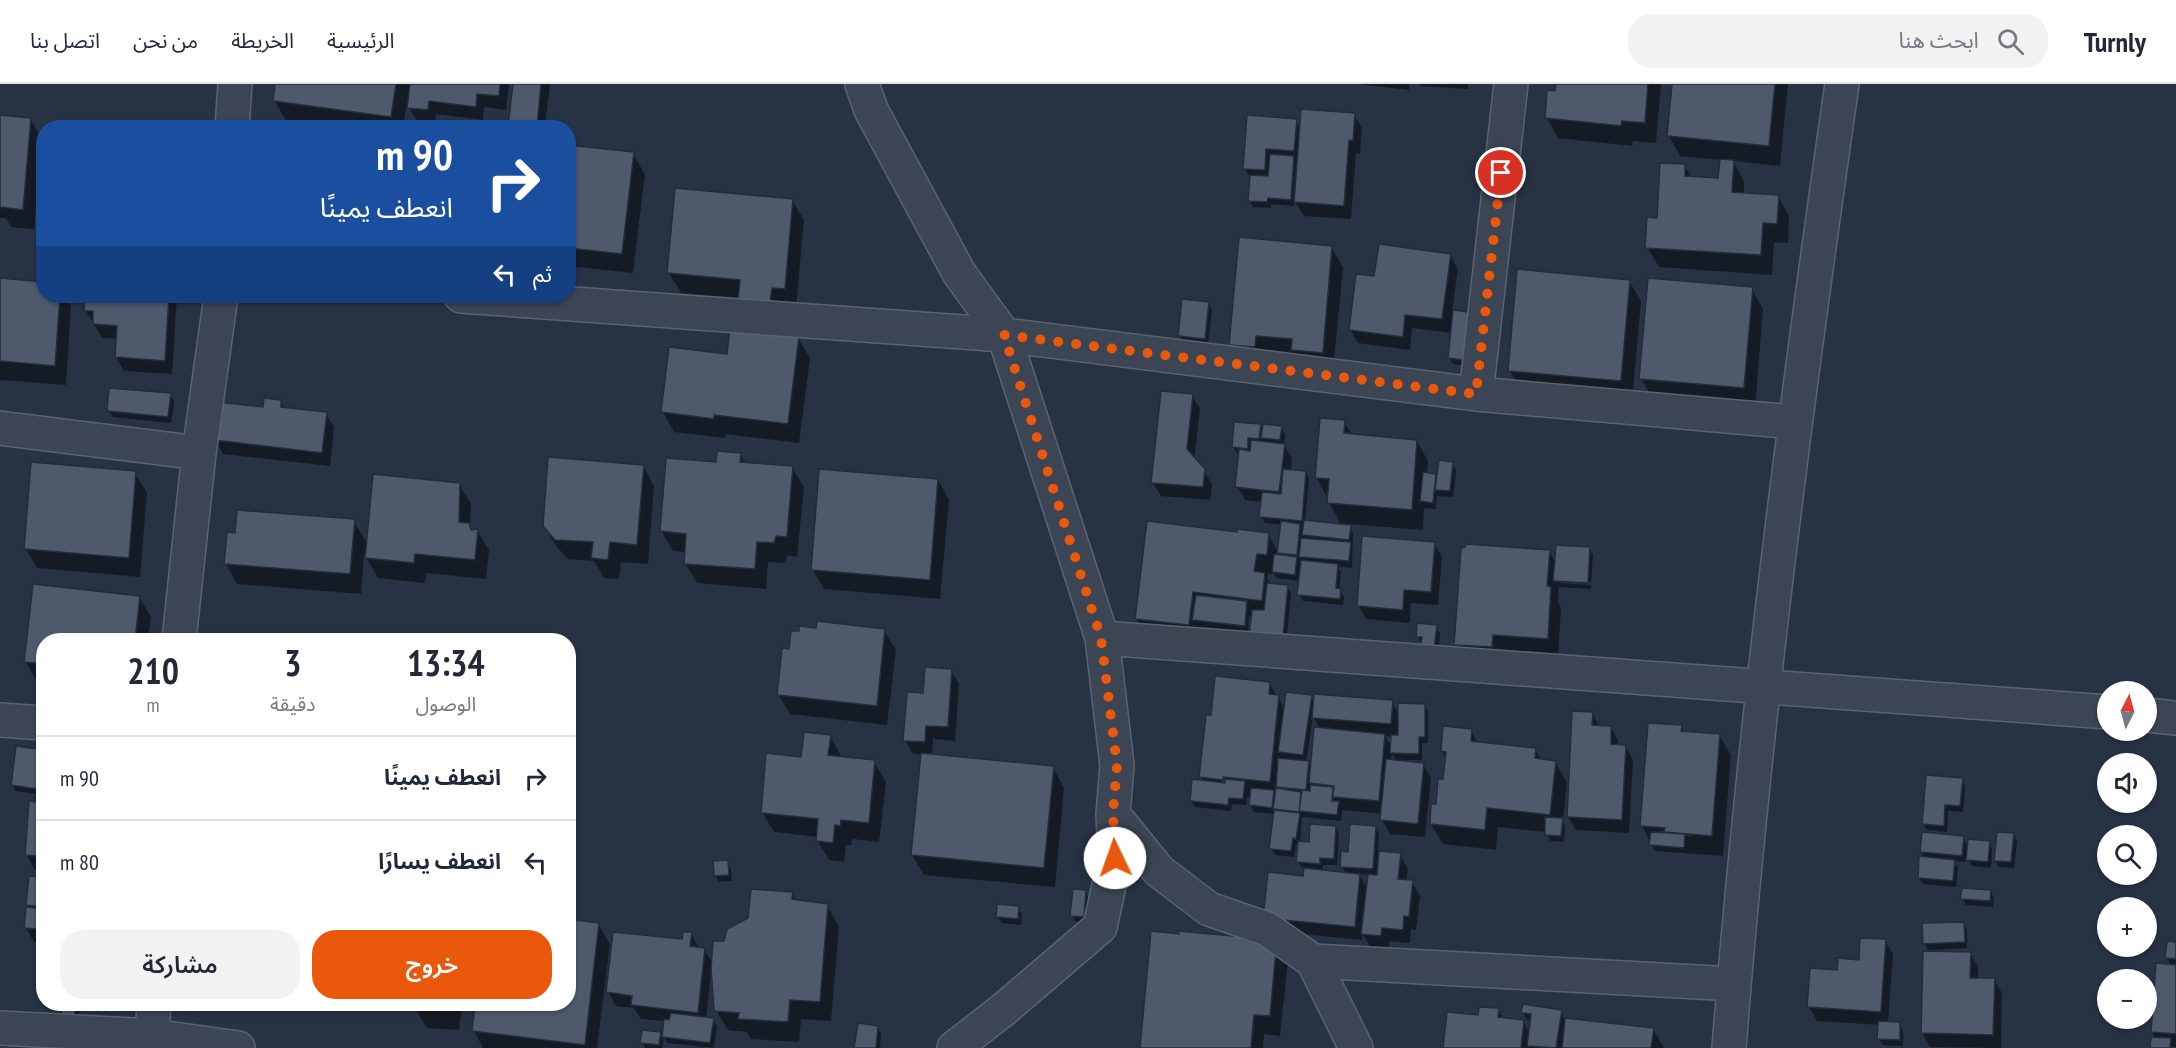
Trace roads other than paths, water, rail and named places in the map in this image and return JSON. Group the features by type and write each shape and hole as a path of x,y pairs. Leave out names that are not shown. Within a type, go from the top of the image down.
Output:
{"street":[{"path":"233,120 235,84"},
{"path":"862,84 871,110 959,273 1004,335 1101,638 1117,765 1113,814 1115,858 1100,927 1003,1010 954,1048"},
{"path":"1476,394 1511,84"},
{"path":"1729,1048 1764,687 1794,422 1842,84"},
{"path":"180,633 199,453 220,303"},
{"path":"558,303 1004,335 1476,394 1794,422"},
{"path":"0,428 199,453"},
{"path":"1101,638 2097,711"},
{"path":"2157,716 2176,717"},
{"path":"0,720 36,722"},
{"path":"1113,814 1159,871 1209,909 1267,929 1313,961 1356,1048"},
{"path":"1313,961 1734,984"},
{"path":"152,1036 153,1011"},
{"path":"14,1036 152,1036 238,1048"}]}
